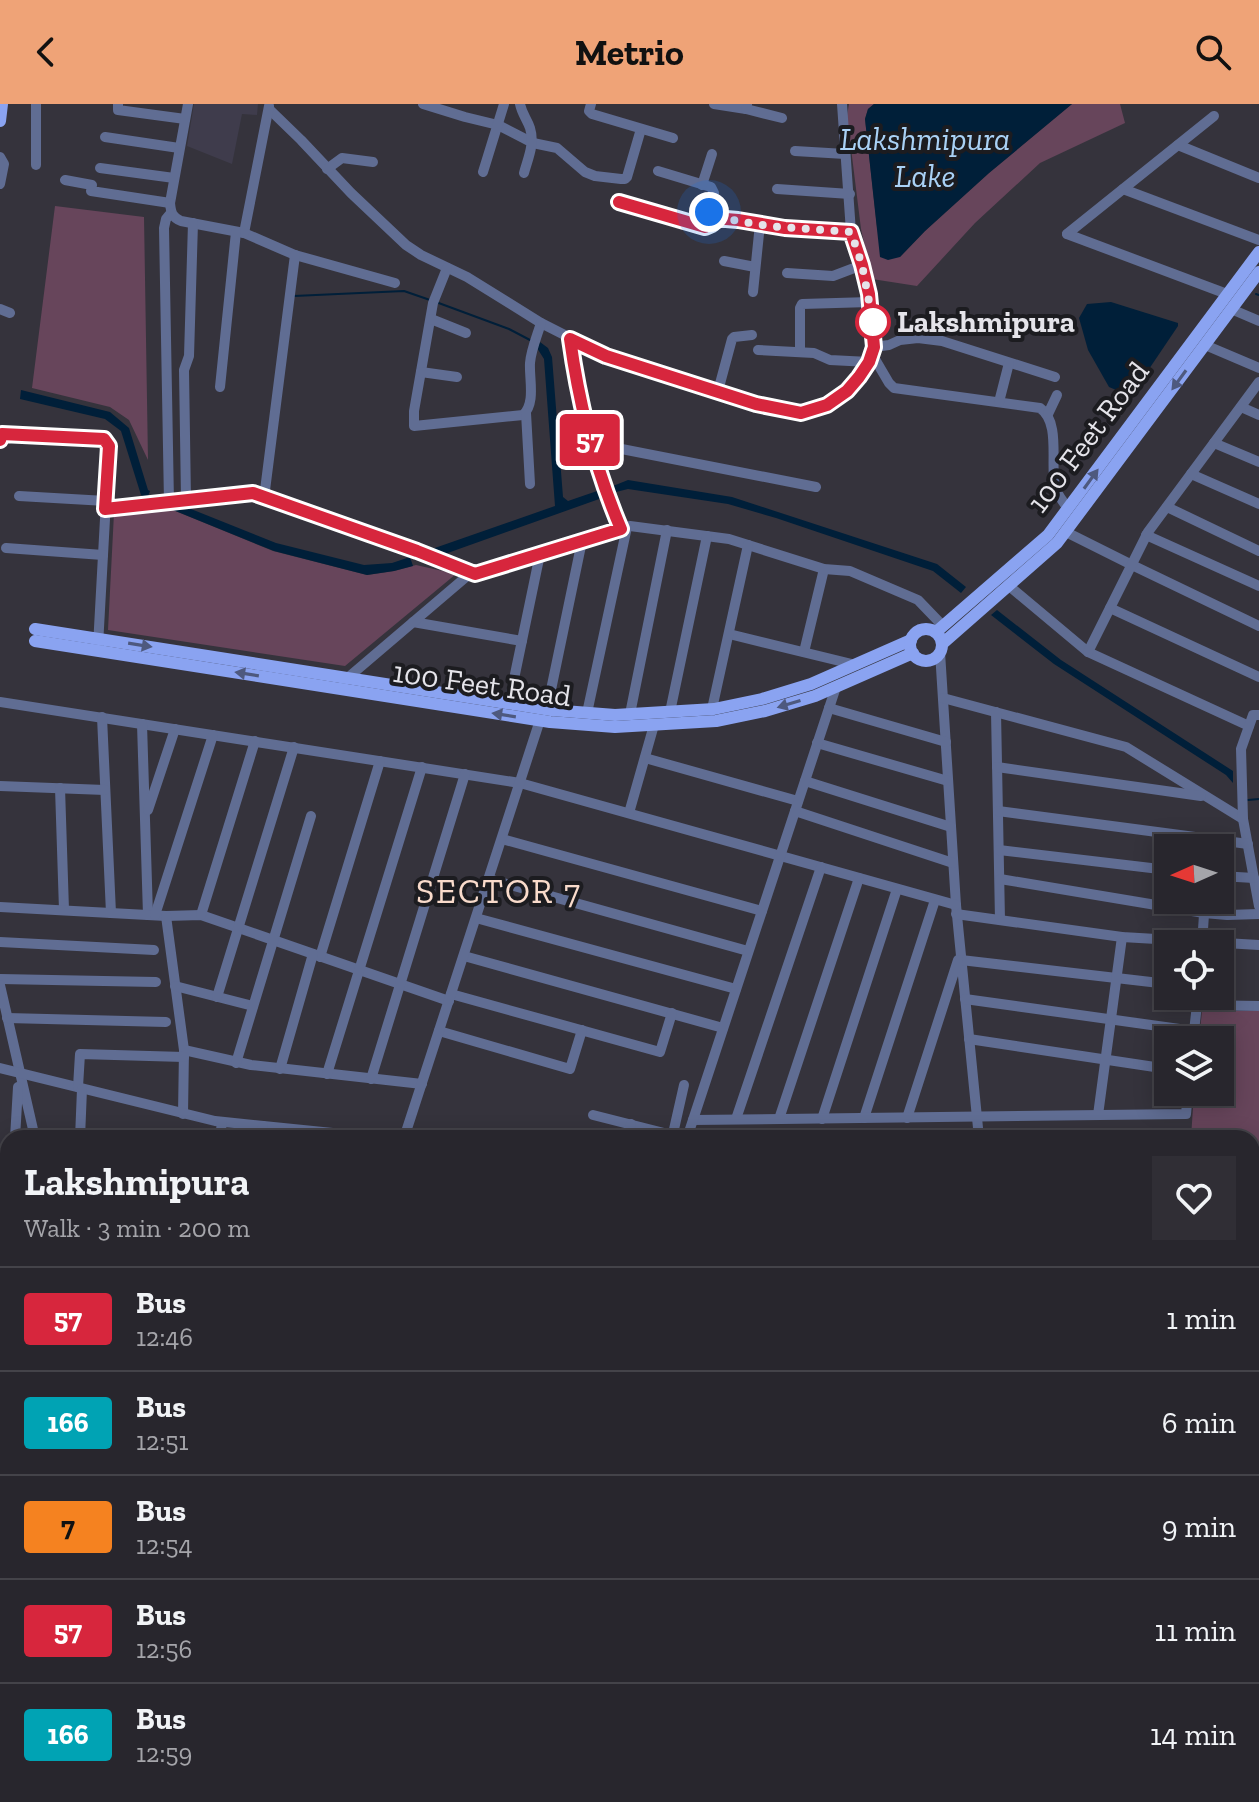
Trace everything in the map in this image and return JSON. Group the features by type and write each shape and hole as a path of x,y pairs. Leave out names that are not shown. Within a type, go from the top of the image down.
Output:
{"main road":[{"path":"0,121 2,104"},
{"name":"100 Feet Road","path":"1004,582 1048,535 1259,252"},
{"name":"100 Feet Road","path":"940,638 923,629 915,633 912,647 917,658 926,661 934,659 940,638 1004,582 1057,543 1258,276"},
{"name":"100 Feet Road","path":"35,635 336,688 615,727 716,721 753,714 815,696 912,647"},
{"name":"100 Feet Road","path":"98,645 348,677 509,703 543,715 712,709 798,688 912,647"}],"street":[{"path":"36,104 36,165"},
{"path":"118,104 118,110 185,119"},
{"path":"174,502 164,228 188,104"},
{"path":"423,104 498,125 533,143 557,148 585,172 595,176 625,179 641,129"},
{"path":"483,172 504,104"},
{"path":"520,104 533,143 524,173"},
{"path":"591,104 589,111 592,114 673,138"},
{"path":"714,104 747,106 782,118"},
{"path":"842,104 851,232 870,302 872,354 889,383 894,388 1040,408 1048,414"},
{"path":"269,106 327,169 406,245 467,277 541,323 606,356 756,404 801,413 827,405 847,391 872,354"},
{"path":"220,387 240,232 269,106"},
{"path":"1214,116 1067,234 1227,294"},
{"path":"105,137 179,148"},
{"path":"1178,145 1259,178"},
{"path":"795,151 845,154"},
{"path":"702,185 712,154"},
{"path":"0,157 4,164 0,184"},
{"path":"327,169 342,158 373,162"},
{"path":"100,168 174,178"},
{"path":"658,171 711,187 714,191 709,212 714,218 785,228 851,232"},
{"path":"65,180 92,185 91,191 170,208"},
{"path":"777,189 850,194"},
{"path":"1123,189 1259,240"},
{"path":"619,202 705,227 712,224 714,218"},
{"path":"170,208 174,217 181,221 240,232 295,255 395,283"},
{"path":"174,502 184,370 189,356 193,223"},
{"path":"753,292 760,224"},
{"path":"264,498 295,255"},
{"path":"724,261 755,267"},
{"path":"787,273 833,276 862,265"},
{"path":"447,268 433,303 413,422 417,427 526,413"},
{"path":"800,352 802,304 870,302"},
{"path":"1231,309 1259,321"},
{"path":"431,319 466,333"},
{"path":"530,484 526,413 530,404 530,360 541,323"},
{"path":"718,391 732,339 752,335"},
{"path":"570,339 591,443 606,492 624,528 587,713"},
{"path":"758,350 816,354 830,360 872,354 909,339 942,341 1055,377"},
{"path":"1205,345 1259,368"},
{"path":"999,402 1009,363"},
{"path":"421,372 457,377"},
{"path":"1088,652 1146,535 1259,382"},
{"path":"1057,395 1048,414 1053,439 1055,490 1068,509"},
{"path":"1241,407 1259,415"},
{"path":"1,436 104,439 109,446 98,645"},
{"path":"591,443 816,487"},
{"path":"1214,443 1259,462"},
{"path":"1191,474 1259,504"},
{"path":"19,496 106,505 174,502 253,493 475,574"},
{"path":"1167,507 1259,551"},
{"path":"336,688 466,577 630,526 729,539 824,569 850,571 918,600 940,638 956,910 978,1130"},
{"path":"630,714 667,530"},
{"path":"1066,532 1259,626"},
{"path":"1146,535 1259,586"},
{"path":"670,712 707,536"},
{"path":"407,1130 543,715 582,541"},
{"path":"712,709 748,545"},
{"path":"6,548 103,555"},
{"path":"509,703 540,554"},
{"path":"804,652 824,569"},
{"path":"1004,582 1088,652 1249,726"},
{"path":"1110,608 1259,677"},
{"path":"413,622 522,641"},
{"path":"729,634 856,665"},
{"path":"690,1130 836,687"},
{"path":"943,698 1126,747 1243,819"},
{"path":"0,702 520,783 935,900 956,910 1000,920 1154,939"},
{"path":"829,708 946,742"},
{"path":"996,712 1000,920"},
{"path":"1259,715 1253,715 1241,749 1243,819 1259,906"},
{"path":"102,717 111,913"},
{"path":"142,724 145,820 156,915 175,986 184,1054 183,1114"},
{"path":"629,813 654,725"},
{"path":"145,820 175,729"},
{"path":"156,915 213,735"},
{"path":"201,915 255,741"},
{"path":"817,743 948,781"},
{"path":"217,997 294,747"},
{"path":"645,758 796,806 953,863"},
{"path":"280,1069 380,761"},
{"path":"327,1074 422,767"},
{"path":"997,767 1204,796"},
{"path":"371,1079 465,774"},
{"path":"805,781 951,827"},
{"path":"0,786 105,790"},
{"path":"60,788 64,910"},
{"path":"998,811 1248,844"},
{"path":"236,1063 311,816"},
{"path":"502,839 762,911"},
{"path":"999,850 1154,868"},
{"path":"736,1119 821,867"},
{"path":"1234,877 1254,878"},
{"path":"779,1119 859,878"},
{"path":"489,879 748,951"},
{"path":"1000,879 1154,905"},
{"path":"822,1119 897,889"},
{"path":"864,1118 935,900"},
{"path":"0,907 201,915 401,984 660,1052 672,1013"},
{"path":"1216,914 1259,914"},
{"path":"476,918 736,989"},
{"path":"1098,1115 1122,937"},
{"path":"0,942 154,950"},
{"path":"1234,944 1259,945"},
{"path":"464,956 723,1028"},
{"path":"961,956 1154,982"},
{"path":"907,1118 961,956"},
{"path":"33,1130 6,1035 7,1018 0,982 156,982"},
{"path":"175,986 253,1006"},
{"path":"965,999 1154,1028"},
{"path":"1234,1004 1259,1006"},
{"path":"7,1018 166,1022"},
{"path":"439,1031 570,1069 582,1030"},
{"path":"969,1039 1154,1067"},
{"path":"80,1130 80,1054 184,1054 280,1069 422,1084"},
{"path":"0,1068 183,1114 285,1130"},
{"path":"15,1130 19,1073"},
{"path":"674,1130 684,1085"},
{"path":"693,1120 1186,1114 1187,1106"},
{"path":"593,1115 650,1130"},
{"path":"221,1130 222,1122"},
{"path":"629,1130 631,1124"},
{"path":"262,1130 263,1126"}],"shaded area":[{"path":"194,104 258,104 257,115 242,114 232,164 187,146"},
{"path":"849,104 874,104 868,109 865,119 877,227 900,257 989,173 1072,104 1120,104 1125,123 1040,163 975,223 917,286 872,279 861,229 847,116"},
{"path":"55,206 144,217 148,460 129,420 110,407 32,388"},
{"path":"173,510 273,551 367,575 416,565 456,574 345,666 108,630 114,513"},
{"path":"1202,1011 1259,1011 1259,1130 1192,1130 1193,1106 1234,1106 1234,1026 1200,1026"}],"water":[{"name":"Lakshmipura Lake","path":"874,104 1072,104 989,173 900,257 888,260 880,257 865,119 868,109"},
{"path":"1111,302 1178,323 1147,372 1128,395 1109,387 1088,350 1079,318 1087,304"},
{"path":"540,342 548,348 552,357 563,497 568,501 600,490 602,498 442,555 429,550 555,506 544,359 537,348"},
{"path":"21,390 110,412 129,428 150,491 147,499 141,495 121,431 105,419 20,399"},
{"path":"628,480 732,497 937,564 966,587 961,593 933,571 728,504 628,489 616,492 613,486"},
{"path":"191,509 276,543 364,565 392,563 410,557 413,566 367,575 274,551 173,510"},
{"path":"997,610 1061,660 1233,771 1233,783 1226,775 1054,664 991,615"}],"waterway":[{"path":"294,296 404,291 430,300"},
{"path":"436,302 530,340"},
{"path":"1248,800 1259,799"}],"bus line":[{"name":"57","path":"0,440 2,434 108,441 105,509 253,493 475,574 621,529 589,439 570,339 606,356 756,404 801,413 827,405 847,391 869,362 874,347 869,294 851,232 785,228 714,218 712,224 705,227 619,202"}],"place":[{"name":"Lakshmipura","path":"873,322"}],"district":[{"name":"SECTOR 7","path":"499,891"}],"route":[{"path":"709,212 714,218 768,226 851,232 862,265 873,322"}]}
